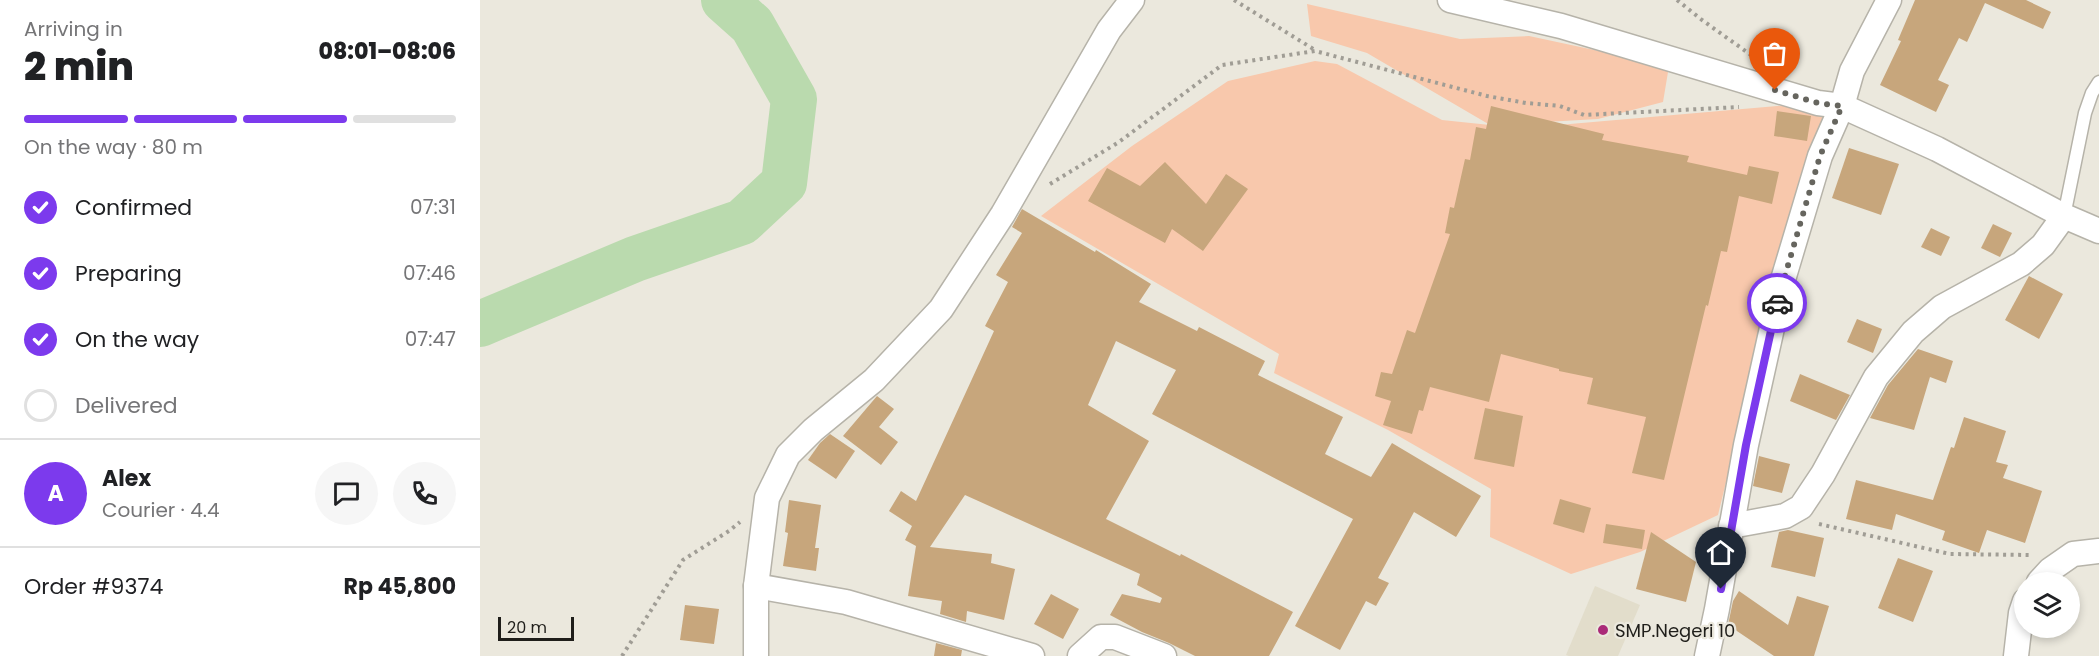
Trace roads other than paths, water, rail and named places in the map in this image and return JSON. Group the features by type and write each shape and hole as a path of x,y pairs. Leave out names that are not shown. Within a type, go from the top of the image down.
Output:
{"street":[{"path":"756,656 756,586 767,498 788,455 813,430 874,380 941,309 1003,214 1109,30 1132,0"},
{"path":"1450,0 1561,26 1818,103 1842,106 1937,149 2064,216 2099,231"},
{"path":"1707,656 1746,445 1782,284 1820,156 1842,106 1852,71 1889,0"},
{"path":"1731,526 1785,516 1801,507 1823,474 1876,376 1913,332 1942,307 2021,264 2043,245 2064,216"},
{"path":"2048,572 2073,554 2099,551"},
{"path":"756,586 846,602 1032,656"},
{"path":"1080,656 1101,637 1115,637 1164,656"},
{"path":"2016,656 2018,638"}],"lane":[{"path":"2064,216 2085,113 2099,81"}],"waterway":[{"path":"480,324 635,259 742,222 784,183 794,99 752,25 724,0"}],"place":[{"name":"SMP.Negeri 10","path":"1603,630"}]}
